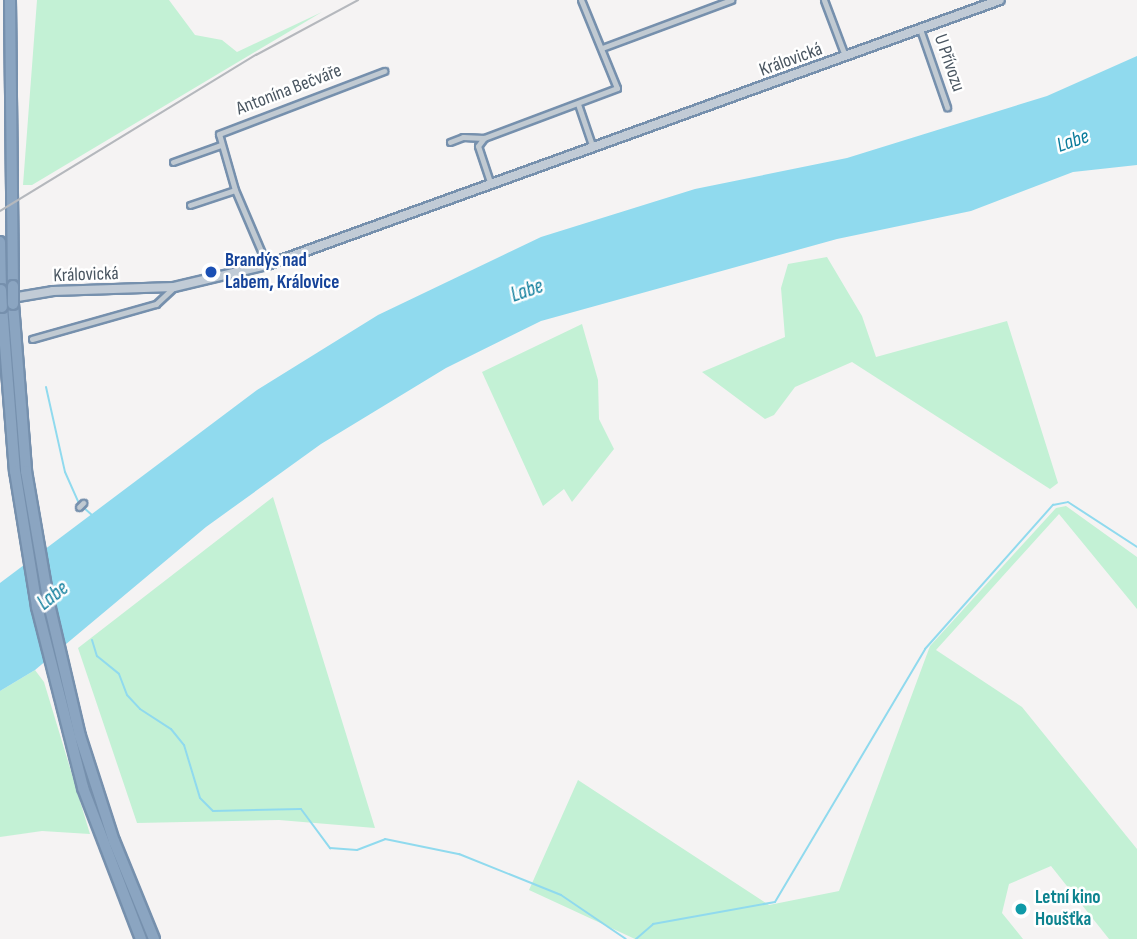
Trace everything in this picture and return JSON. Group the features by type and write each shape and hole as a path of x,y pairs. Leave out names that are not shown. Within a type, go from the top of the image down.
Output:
{"highway":[{"path":"5,304 13,286 10,0"},
{"path":"0,243 1,290 5,304 25,510 54,685 105,850 141,939"},
{"path":"25,510 66,683 114,841 154,939"}],"main road":[{"name":"Královická","path":"5,304 53,291 174,287 267,265 1000,0"}],"street":[{"path":"450,142 463,136 484,138 617,89 581,0"},
{"path":"602,48 731,0"},
{"path":"824,0 845,57"},
{"name":"U Přívozu","path":"920,29 947,107"},
{"name":"Antonína Bečváře","path":"221,145 219,134 384,71"},
{"path":"578,104 593,148"},
{"path":"484,138 478,146 491,185"},
{"path":"173,162 221,145 235,190 267,265"},
{"path":"190,205 235,190"},
{"name":"Královická","path":"32,339 156,304 174,287"}],"green space":[{"path":"37,0 169,0 195,35 222,40 237,52 322,12 32,185 23,185"},
{"path":"827,257 862,316 876,357 1007,321 1058,483 1050,489 852,362 795,387 774,415 765,419 702,372 785,337 781,288 788,264"},
{"path":"582,324 598,380 599,419 614,449 572,502 564,489 543,506 482,372"},
{"path":"273,497 375,828 279,820 137,823 78,648"},
{"path":"1066,506 1137,557 1137,609 1059,514 936,650 1022,707 1137,849 1137,939 1109,939 1051,866 1009,884 1002,913 1023,939 635,939 529,890 578,780 769,905 839,891 930,646 1056,508"},
{"path":"35,670 44,682 90,834 42,831 0,837 0,691"}],"water":[{"name":"Labe","path":"1137,56 1137,165 1073,172 971,211 837,239 541,321 446,368 321,444 206,527 35,670 0,691 0,583 257,390 378,315 541,237 695,189 847,158 1047,96"}],"waterway":[{"path":"46,387 65,472 79,503"},
{"path":"636,939 653,924 775,902 925,649 1053,505 1068,502 1137,547"},
{"path":"83,507 92,515"},
{"path":"92,640 97,656 119,674 127,695 140,709 171,729 184,745 200,798 213,811 301,809 330,848 357,850 385,839 459,854 561,895 626,939"}],"railway":[{"path":"0,211 256,55 358,0"}],"place":[{"name":"Brandýs nad Labem, Královice","path":"211,272"},
{"name":"Letní kino Houšťka","path":"1021,909"}]}
